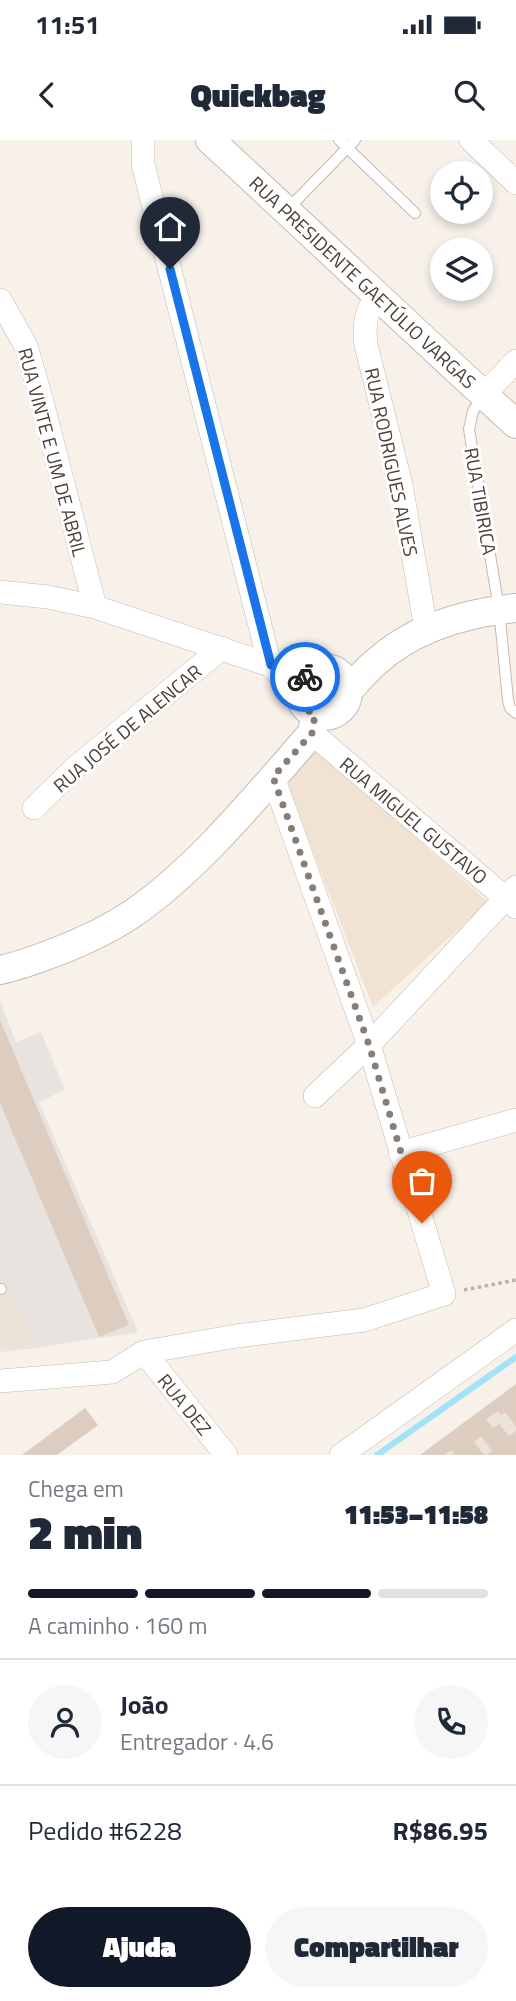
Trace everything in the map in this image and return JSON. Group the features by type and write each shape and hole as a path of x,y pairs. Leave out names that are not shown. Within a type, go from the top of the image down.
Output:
{"street":[{"path":"144,140 143,164 271,665"},
{"name":"RUA PRESIDENTE GAETÚLIO VARGAS","path":"210,140 376,297 516,424"},
{"path":"471,140 516,183"},
{"name":"RUA RODRIGUES ALVES","path":"376,297 368,309 364,326 366,345 401,485 426,629"},
{"name":"RUA VINTE E UM DE ABRIL","path":"0,300 26,346 95,607"},
{"path":"484,395 516,361"},
{"path":"0,592 48,597 95,607 271,665 320,695"},
{"path":"0,970 19,967 81,942 132,914 176,878 273,777 320,695 426,629 462,617 508,609"},
{"name":"RUA JOSÉ DE ALENCAR","path":"34,808 75,768 222,648"},
{"name":"RUA MIGUEL GUSTAVO","path":"320,695 513,897"},
{"path":"0,1381 112,1372 144,1352 237,1336 363,1320 444,1294 369,1045 273,777"},
{"path":"315,1096 369,1045 513,897"},
{"path":"400,1153 516,1120"},
{"path":"341,1455 516,1330"},
{"name":"RUA DEZ","path":"144,1352 226,1455"}],"lane":[{"path":"339,140 351,144 415,213"},
{"path":"287,211 351,144"},
{"name":"RUA TIBIRICA","path":"484,395 473,411 469,429 508,609 508,700 510,708 516,713"}],"path":[{"path":"444,1294 516,1280"}],"shaded area":[{"path":"313,747 488,902 373,1007 286,781"},
{"path":"0,1001 16,1042 41,1032 65,1090 39,1102 138,1332 35,1348 0,1266"},
{"path":"0,1266 35,1348 0,1352"},
{"path":"516,1384 516,1455 420,1455"}],"building":[{"path":"0,1020 129,1325 99,1337 0,1103"},
{"path":"516,1384 516,1427 505,1412 501,1415 498,1411 486,1419 493,1428 499,1424 509,1436 516,1431 516,1455 487,1455 492,1451 481,1436 474,1442 484,1455 455,1455 451,1450 444,1455 420,1455"},
{"path":"85,1408 98,1425 57,1455 22,1455"}],"waterway":[{"path":"377,1455 516,1357"}],"way so far":[{"path":"305,677 301,683 300,696 306,709 315,715 312,733 273,777 369,1045 422,1223"}],"route":[{"path":"170,269 271,665 314,670 305,677"}]}
